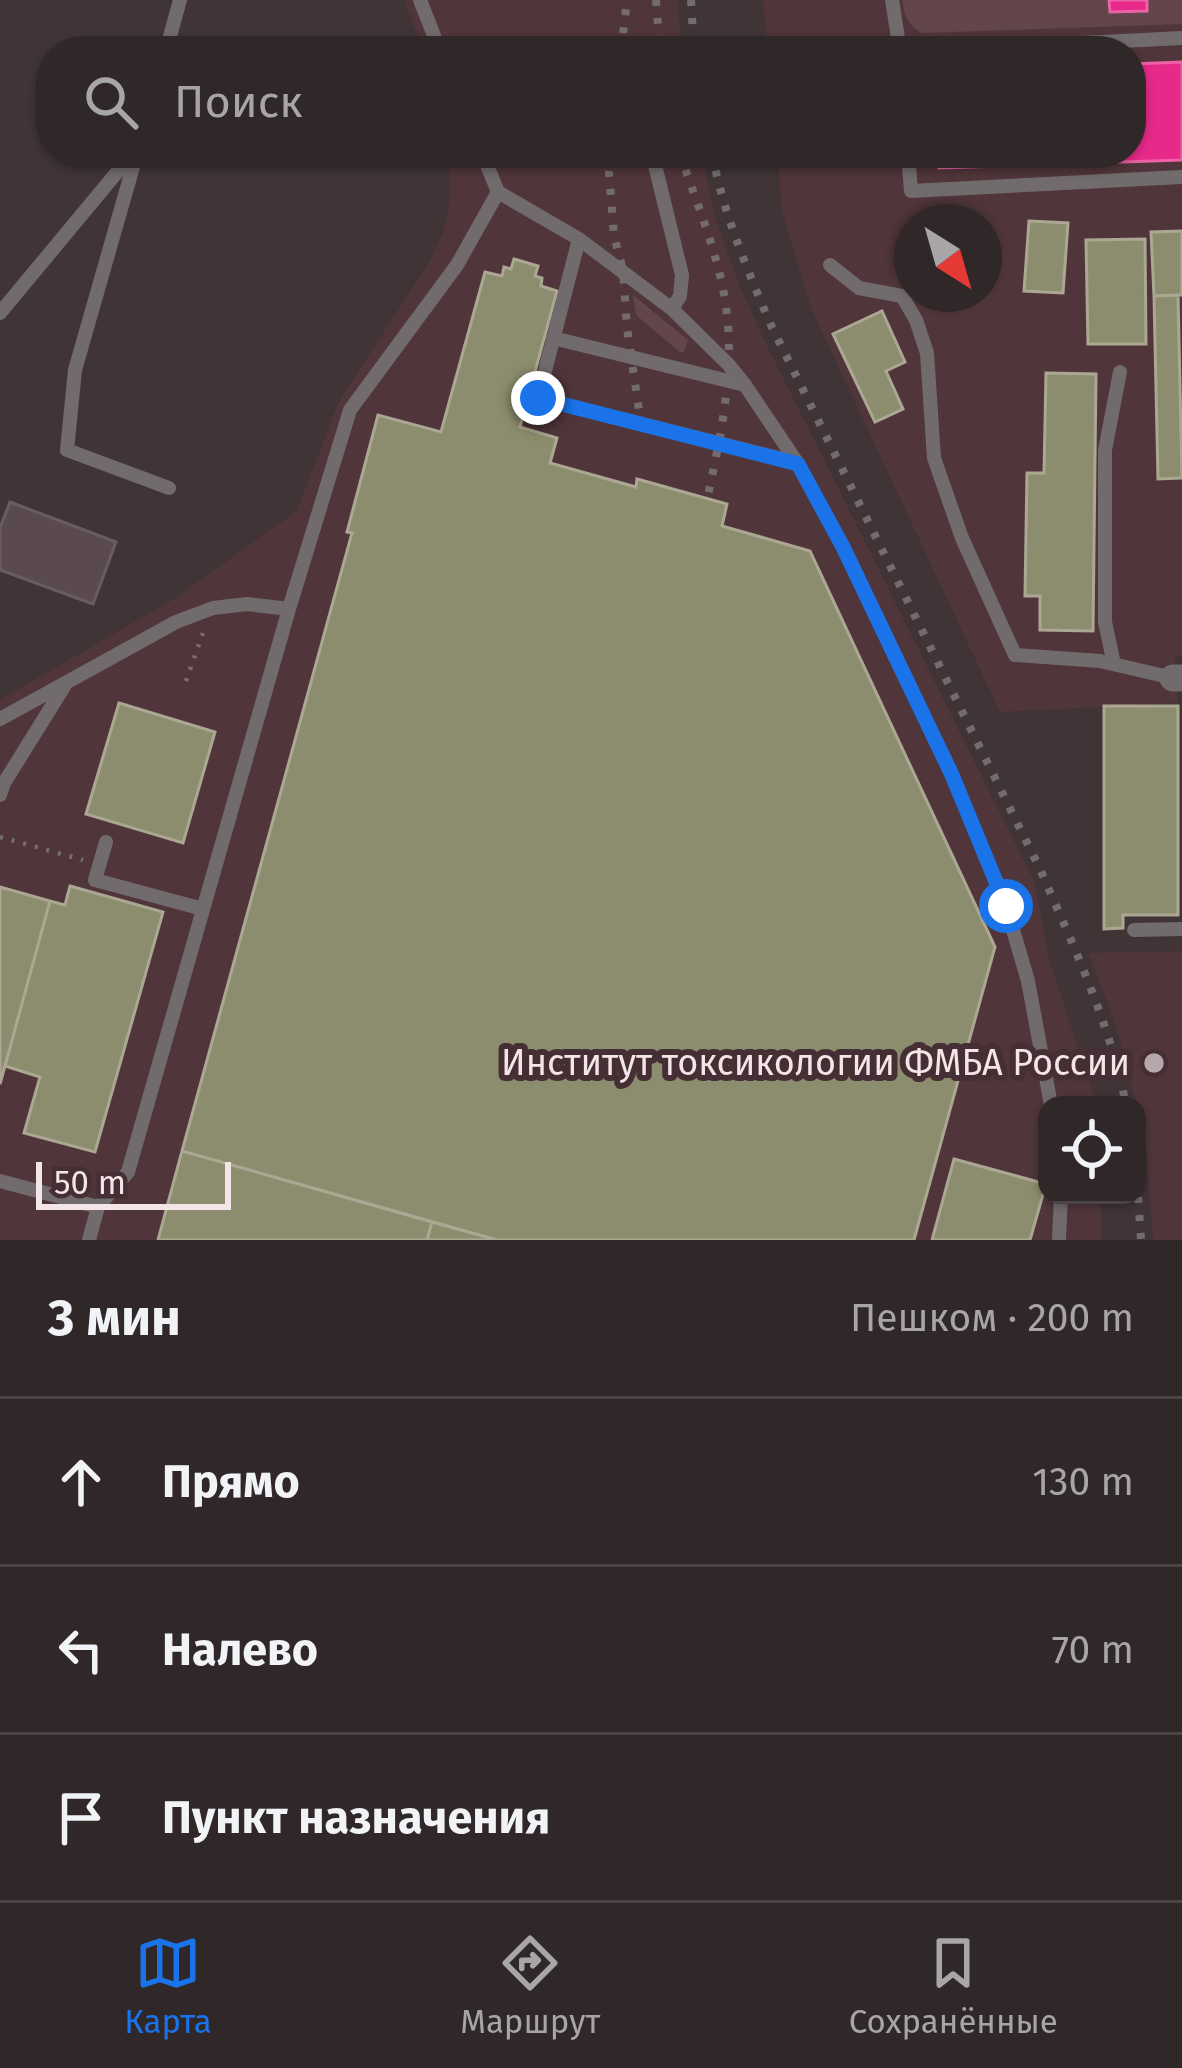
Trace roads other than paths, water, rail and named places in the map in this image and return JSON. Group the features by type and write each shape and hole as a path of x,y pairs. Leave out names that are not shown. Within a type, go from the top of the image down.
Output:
{"lane":[{"path":"170,36 180,0"},
{"path":"420,0 434,36"},
{"path":"892,0 898,36"},
{"path":"1146,40 1182,38"},
{"path":"0,314 122,168"},
{"path":"131,168 75,370 67,450 169,488"},
{"path":"488,168 498,192 579,239 672,310 745,385 798,464 952,775 1006,906 1028,981 1049,1096"},
{"path":"656,168 682,274 680,296 672,310"},
{"path":"909,168 911,191 1182,177"},
{"path":"88,1240 98,1208 128,1172 350,410 457,265 498,192"},
{"path":"579,239 538,398 798,464"},
{"path":"830,265 859,288 902,296 916,320 927,352 934,458 962,538 1015,655 1114,664 1177,678"},
{"path":"553,338 745,385"},
{"path":"1114,664 1106,622 1105,450 1120,372"},
{"path":"0,719 176,622 212,608 247,604 289,609"},
{"path":"0,795 68,680"},
{"path":"106,842 95,880 203,909"},
{"path":"1134,930 1182,929"},
{"path":"0,1180 98,1208"},
{"path":"1059,1240 1061,1204"}],"railway":[{"path":"623,36 627,0"},
{"path":"656,0 659,36"},
{"path":"691,0 693,36"},
{"path":"610,168 614,236 623,270 641,424"},
{"path":"685,168 718,268 728,330 725,402 708,495"},
{"path":"715,168 729,218 769,321 1040,869 1100,1014 1124,1096"},
{"path":"1139,1204 1141,1240"}],"place":[{"name":"Институт токсикологии ФМБА России","path":"1154,1063"}]}
